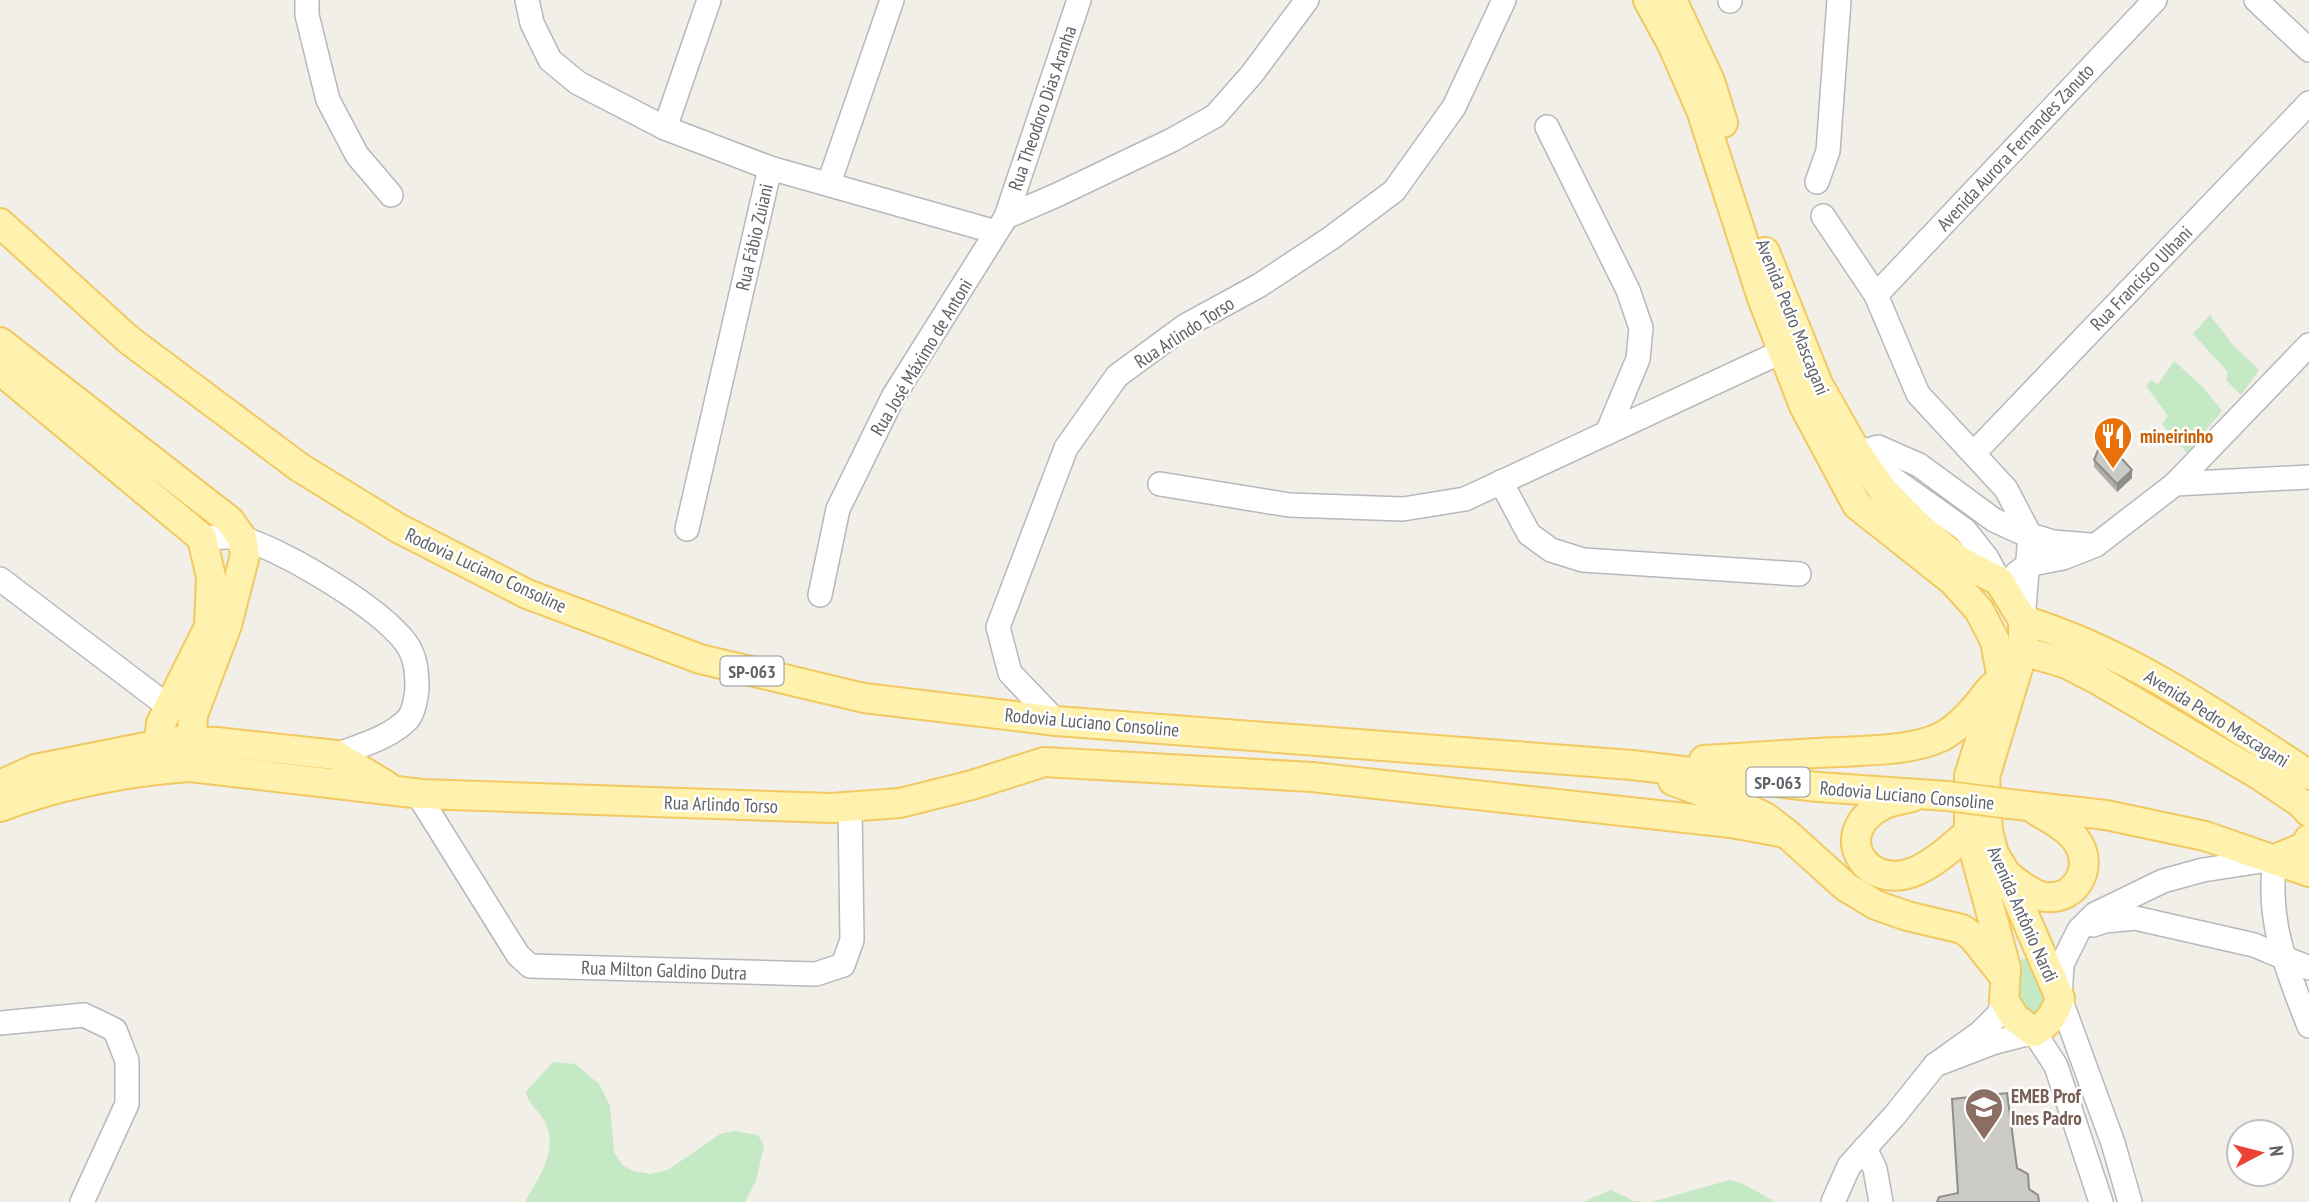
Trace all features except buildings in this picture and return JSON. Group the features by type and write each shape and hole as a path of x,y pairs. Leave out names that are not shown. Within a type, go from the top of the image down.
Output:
{"main road":[{"name":"Avenida Pedro Mascagani","path":"1648,0 1672,44 1701,110 1762,298 1818,384 1854,465 1857,505 1953,581 1979,610 1994,641 2001,674"},
{"name":"Avenida Pedro Mascagani","path":"1672,0 1710,81 1742,186 1772,271 1792,347"},
{"name":"Rodovia Luciano Consoline","path":"0,223 129,340 299,467 398,528 527,594 700,659 864,698 1056,720 1632,765 1818,787 1936,795 2106,816 2205,836 2309,872"},
{"path":"0,342 230,521 242,538 246,555 227,625 186,733 159,756 0,807"},
{"path":"0,370 202,538 211,578 209,627 186,733"},
{"name":"Avenida Pedro Mascagani","path":"1854,465 1958,560 2001,583"},
{"path":"1953,581 1989,588 2001,583 2022,617 1994,641"},
{"name":"Avenida Pedro Mascagani","path":"2022,617 2063,632 2177,689 2309,775"},
{"name":"Avenida Antônio Nardi","path":"2022,617 2023,651 1985,777 1988,831 1994,854 2007,875 2060,998"},
{"name":"Avenida Pedro Mascagani","path":"2023,651 2067,664 2098,680 2259,775 2302,804 2309,812"},
{"path":"1632,765 1920,744 1943,736 1955,728 2001,674"},
{"name":"Avenida Antônio Nardi","path":"2001,674 1969,776 1969,832 1992,911 2005,982 2015,1018 2034,1032"},
{"path":"159,756 161,723 217,742 336,755 405,791"},
{"name":"Rua Arlindo Torso","path":"186,733 405,791 831,808 900,803 972,785 1044,762 1312,777 1731,823 1786,833"},
{"path":"0,785 36,769 159,756"},
{"path":"1632,765 1765,817 1829,873 1864,899 1891,912 1962,929 1972,936 2005,982"},
{"path":"1936,795 1881,806 1862,822 1855,842 1857,855 1863,864 1891,876 1916,871 1969,832"},
{"path":"2007,875 2040,896 2050,897 2069,892 2081,879 2084,871 2085,860 2075,838 2020,806"},
{"path":"2275,859 2304,846 2309,839"},
{"path":"2005,982 2011,957 2020,952 2041,957"},
{"path":"2034,1032 2045,1026 2056,1013 2060,998"}],"street":[{"path":"306,0 306,15 328,100 358,155 391,195"},
{"name":"Rua Fábio Zuiani","path":"527,0 532,23 550,60 578,83 664,128 770,168 687,529"},
{"path":"664,128 709,0"},
{"path":"829,183 892,0"},
{"name":"Rua Theodoro Dias Aranha","path":"1001,224 1079,0"},
{"path":"770,168 1001,224 1215,117 1252,74 1307,0"},
{"name":"Rua Arlindo Torso","path":"1056,720 1010,673 998,627 1066,448 1117,376 1185,326 1260,285 1331,238 1394,191 1454,107 1504,0"},
{"path":"1817,182 1828,151 1839,0"},
{"name":"Avenida Aurora Fernandes Zanuto","path":"1876,295 2155,0"},
{"path":"2256,0 2309,50"},
{"name":"Rua Francisco Ulhani","path":"1974,453 2309,103"},
{"path":"1547,127 1628,290 1641,328 1638,359 1607,433"},
{"path":"1021,170 1057,195"},
{"path":"1823,216 1876,295 1918,394 2006,489 2025,533 2027,565 2022,617"},
{"name":"Rua José Máximo de Antoni","path":"820,595 838,509 892,397 1001,224"},
{"path":"1854,465 1892,478 1965,530 1987,558 2001,583 2027,565 2063,558 2096,545 2175,484 2309,345"},
{"path":"1160,484 1289,505 1403,509 1465,499 1792,347"},
{"path":"1854,465 1878,447 1919,465 1994,520 2053,542 2096,545"},
{"path":"2175,484 2309,477"},
{"path":"1501,482 1529,534 1550,550 1583,560 1799,575"},
{"path":"1965,530 2002,538 2025,533"},
{"path":"202,538 242,538 287,558 338,587 385,622 406,644 417,667 416,697 409,718 384,735 336,755"},
{"path":"0,579 186,733"},
{"name":"Rua Milton Galdino Dutra","path":"405,791 518,955 530,966 816,974 843,965 852,940 850,805"},
{"path":"2060,998 2062,964 2079,930 2095,914 2163,881 2203,870 2275,859 2271,885 2274,922 2283,959 2309,1026"},
{"path":"2079,930 2105,921 2136,918 2254,945 2309,968"},
{"path":"1833,1202 1849,1166 1935,1065 1980,1032 1998,1015 2005,982"},
{"name":"Avenida Antônio Nardi","path":"2060,998 2113,1143 2130,1202"},
{"path":"0,1023 84,1015 115,1030 127,1061 127,1104 82,1202"},
{"path":"1935,1065 1992,1043 2034,1032"},
{"name":"Avenida Antônio Nardi","path":"2034,1032 2056,1066 2101,1202"},
{"path":"1865,1148 1875,1169 1881,1202"}],"green space":[{"path":"2210,315 2232,344 2259,370 2241,395 2226,380 2228,372 2193,334"},
{"path":"2174,361 2203,387 2222,411 2187,453 2162,424 2168,416 2146,386 2151,380 2158,384"},
{"path":"2022,959 2030,959 2044,986 2046,999 2040,1012 2030,1013 2014,1003 2017,963"},
{"path":"553,1062 575,1064 599,1084 610,1106 614,1152 622,1165 633,1171 650,1174 668,1170 720,1134 734,1131 758,1135 764,1146 756,1181 745,1202 525,1202 545,1165 550,1145 546,1124 526,1092"},
{"path":"1730,1180 1776,1202 1651,1202"},
{"path":"1611,1190 1634,1201 1651,1202 1583,1202"}],"place":[{"name":"mineirinho","path":"2113,470"},
{"name":"EMEB Prof Ines Padro","path":"1984,1141"}]}
